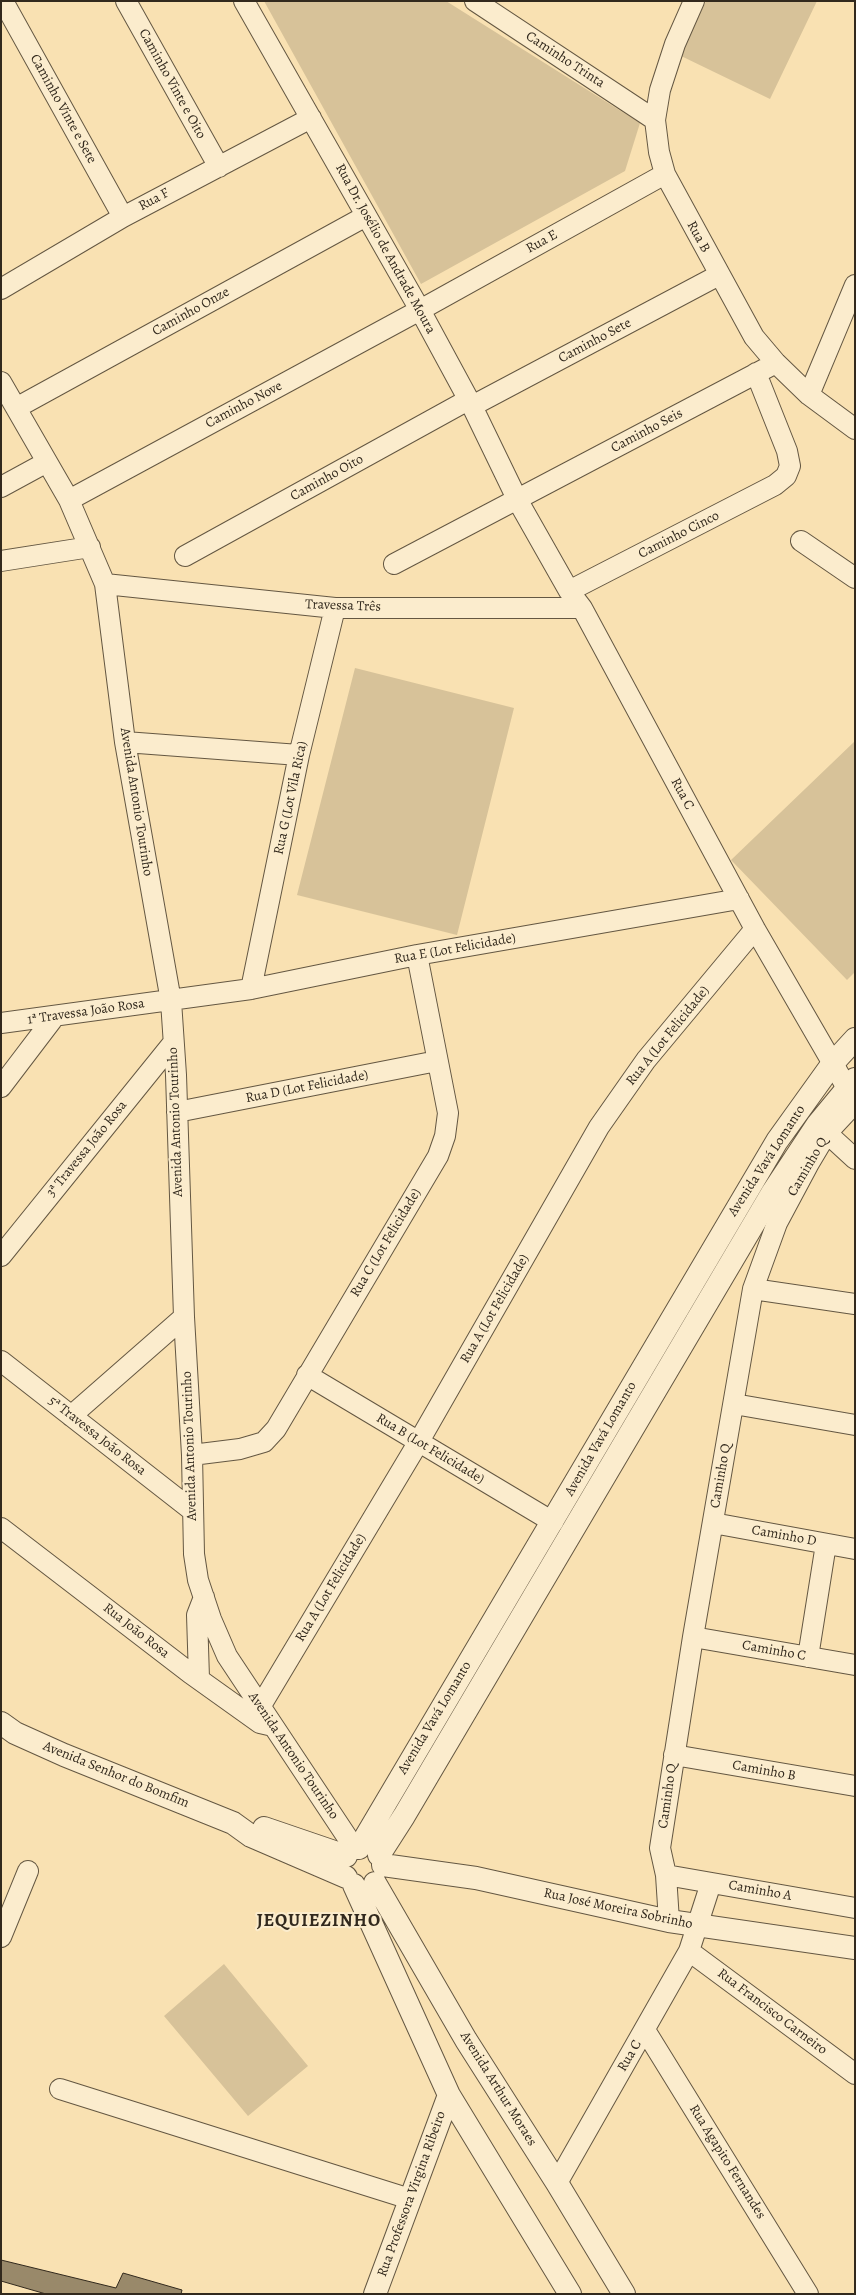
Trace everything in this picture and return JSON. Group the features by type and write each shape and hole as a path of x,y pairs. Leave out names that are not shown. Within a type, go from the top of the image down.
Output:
{"street":[{"name":"Caminho Vinte e Sete","path":"3,1 123,217"},
{"name":"Caminho Vinte e Oito","path":"126,1 218,167"},
{"name":"Rua Dr. Josélio de Andrade Moura","path":"244,1 420,310 470,403 518,501"},
{"name":"Caminho Trinta","path":"475,1 655,120"},
{"name":"Rua B","path":"694,1 671,57 660,90 655,120 659,152 664,174 754,337 776,363 809,395 855,429"},
{"name":"Rua F","path":"1,289 123,217 311,118"},
{"name":"Rua E","path":"420,310 664,174"},
{"name":"Caminho Onze","path":"16,408 366,216"},
{"name":"Caminho Sete","path":"470,403 719,275"},
{"path":"809,395 855,288"},
{"name":"Caminho Nove","path":"69,500 420,310"},
{"name":"Caminho Seis","path":"394,564 518,501 756,372 776,363"},
{"name":"Caminho Cinco","path":"569,591 775,485 786,476 790,466 787,451 756,372"},
{"name":"Avenida Antonio Tourinho","path":"1,382 69,500 105,584 125,742 171,1001 177,1112 184,1317 192,1455 194,1554 204,1597 210,1619 227,1656 260,1707 276,1726 352,1863"},
{"name":"Caminho Oito","path":"185,556 470,403"},
{"path":"1,487 47,462"},
{"name":"Rua C","path":"518,501 569,591 582,608 755,929 833,1063 852,1090"},
{"path":"801,541 855,578"},
{"path":"1,561 90,547"},
{"name":"Travessa Três","path":"105,584 335,608 582,608"},
{"name":"Rua G (Lot Vila Rica)","path":"251,989 299,755 335,608"},
{"path":"125,742 299,755"},
{"name":"Rua E (Lot Felicidade)","path":"171,1001 251,989 417,955 739,899"},
{"name":"Rua A (Lot Felicidade)","path":"260,1707 418,1443 599,1128 646,1060 755,929"},
{"name":"Rua C (Lot Felicidade)","path":"192,1455 240,1449 264,1442 276,1429 438,1156 445,1136 448,1113 417,955"},
{"name":"1ª Travessa João Rosa","path":"1,1023 171,1001"},
{"path":"1,1087 55,1016"},
{"name":"Avenida Vavá Lomanto","path":"352,1863 553,1522 710,1251 773,1148 833,1063 855,1039"},
{"name":"3ª Travessa João Rosa","path":"1,1256 173,1043"},
{"name":"Rua D (Lot Felicidade)","path":"177,1112 437,1061"},
{"name":"Avenida Vavá Lomanto","path":"379,1868 404,1816 772,1193 852,1090"},
{"path":"822,1129 855,1159"},
{"name":"Caminho Q","path":"669,1921 666,1875 660,1848 693,1637 753,1289 777,1223 822,1129"},
{"path":"753,1289 855,1304"},
{"path":"71,1416 184,1317"},
{"name":"5ª Travessa João Rosa","path":"1,1361 193,1510"},
{"name":"Rua B (Lot Felicidade)","path":"307,1376 553,1522"},
{"path":"734,1404 855,1425"},
{"name":"Caminho D","path":"713,1523 855,1549"},
{"name":"Rua João Rosa","path":"1,1528 260,1723 276,1726"},
{"path":"808,1657 826,1544"},
{"path":"199,1678 196,1626 197,1615 204,1597"},
{"name":"Caminho C","path":"693,1637 855,1665"},
{"name":"Avenida Senhor do Bomfim","path":"1,1723 15,1733 64,1755 233,1823 259,1826 352,1863 370,1849 379,1868"},
{"name":"Caminho B","path":"674,1755 855,1786"},
{"path":"352,1863 361,1887 379,1868"},
{"path":"352,1863 449,2095 570,2294"},
{"name":"Rua José Moreira Sobrinho","path":"379,1868 476,1878 669,1921 855,1948"},
{"name":"Avenida Arthur Moraes","path":"379,1868 466,2040 557,2183 624,2294"},
{"path":"1,1936 28,1871"},
{"name":"Caminho A","path":"666,1875 855,1908"},
{"name":"Rua C","path":"557,2183 689,1951 711,1883"},
{"name":"Rua Francisco Carneiro","path":"689,1951 855,2074"},
{"name":"Rua Agapito Fernandes","path":"645,2030 808,2294"},
{"path":"60,2089 410,2199"},
{"name":"Rua Professora Virgina Ribeiro","path":"375,2294 449,2095"}],"shaded area":[{"path":"264,1 446,1 640,123 625,171 421,284"},
{"path":"706,1 817,1 770,99 679,55"},
{"path":"355,668 514,708 457,935 297,895"},
{"path":"855,741 855,972 847,980 731,860"},
{"path":"224,1964 308,2066 248,2116 164,2016"}],"building":[{"path":"1,2260 116,2288 123,2273 182,2290 181,2294 46,2294 1,2281"}],"district":[{"name":"JEQUIEZINHO","path":"319,1922"}]}
